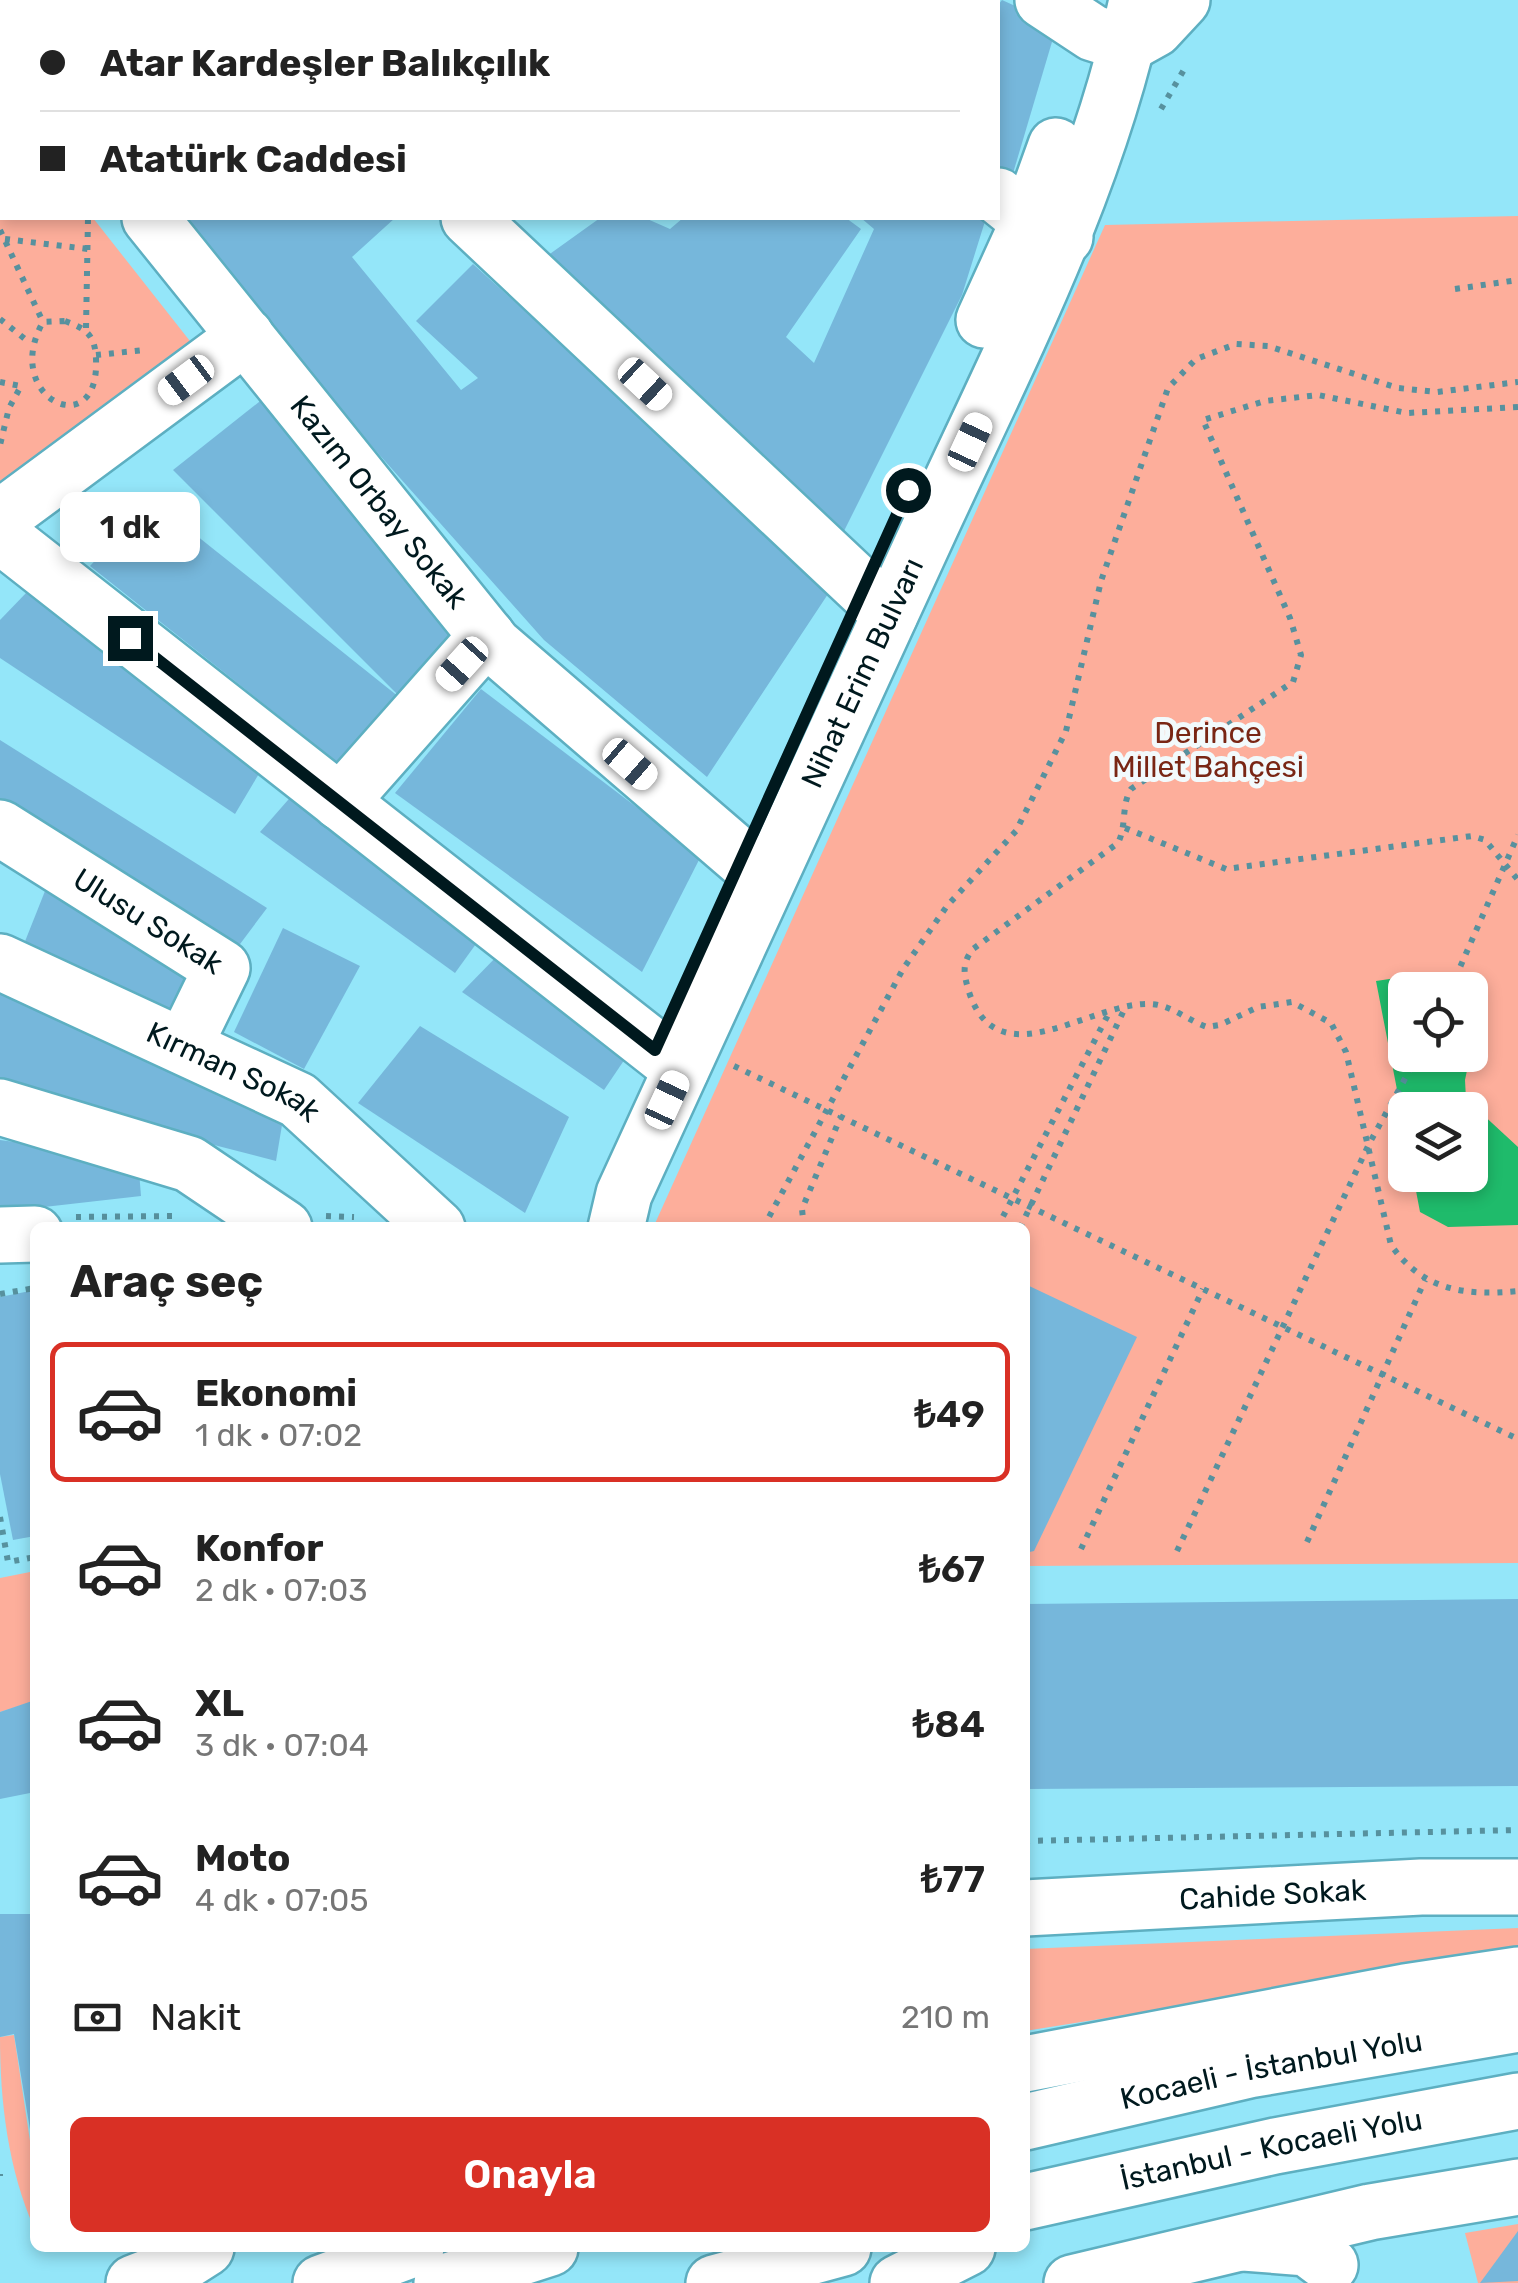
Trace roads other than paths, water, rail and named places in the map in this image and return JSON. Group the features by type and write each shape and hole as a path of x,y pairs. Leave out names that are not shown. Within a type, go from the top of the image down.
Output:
{"main road":[{"path":"1044,0 1154,29 1182,0"},
{"name":"Nihat Erim Bulvarı","path":"617,1222 624,1194 687,1060 754,870 877,602 1030,218 1115,19"},
{"name":"Kazım Orbay Sokak","path":"152,220 487,636 754,870"},
{"path":"484,220 877,602"},
{"path":"0,518 246,336"},
{"path":"0,535 340,802 687,1060"},
{"path":"340,802 487,636"},
{"name":"Ulusu Sokak","path":"4,844 222,968 184,1046"},
{"name":"Kırman Sokak","path":"0,962 298,1100 430,1222"},
{"name":"Nihat Erim Bulvarı","path":"583,1222 595,1180 687,1060"},
{"path":"0,1107 189,1164 275,1222"},
{"path":"0,1235 30,1234"},
{"name":"Cahide Sokak","path":"1030,1870 1518,1864"},
{"name":"Cahide Sokak","path":"1030,1908 1421,1888 1518,1887"},
{"path":"1030,2063 1405,1992 1518,1975"},
{"name":"Kocaeli - İstanbul Yolu","path":"1030,2121 1249,2070 1518,2024"},
{"name":"İstanbul - Kocaeli Yolu","path":"1040,2202 1275,2146 1518,2101"},
{"path":"1072,2283 1370,2212 1518,2187"},
{"path":"1236,2242 1296,2246 1316,2252 1341,2277 1370,2212"},
{"path":"134,2283 178,2266 200,2252"},
{"path":"320,2283 405,2252"},
{"path":"442,2283 538,2252"},
{"path":"714,2283 829,2252"},
{"path":"898,2283 959,2252"}],"park label":[{"name":"Derince Millet Bahçesi","path":"1208,750"}]}
